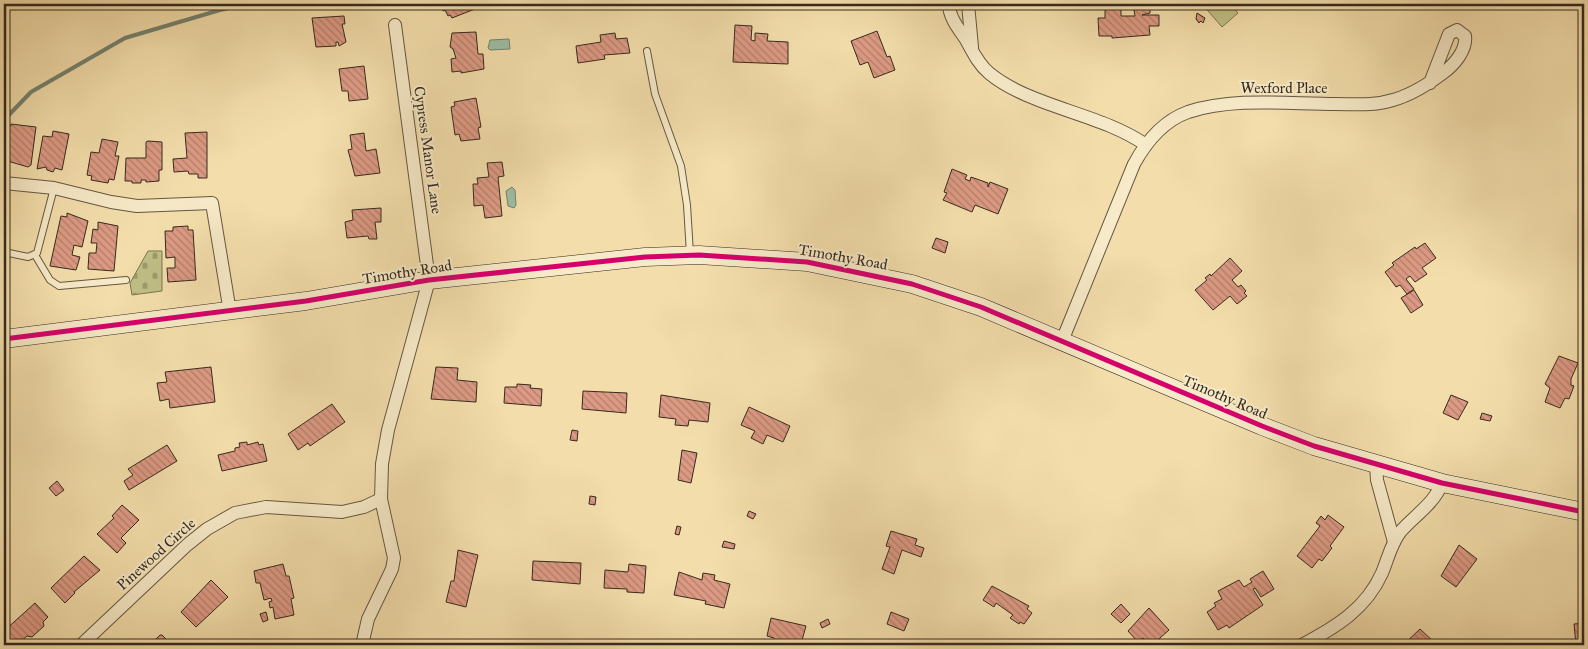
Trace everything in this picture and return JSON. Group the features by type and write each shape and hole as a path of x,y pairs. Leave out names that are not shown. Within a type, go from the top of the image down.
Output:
{"main road":[{"name":"Timothy Road","path":"4,339 230,312 344,296 429,280 645,257 690,255 760,257 807,262 912,284 981,307 1262,426 1376,465 1442,483 1584,512"}],"street":[{"path":"949,4 952,18 980,65 999,80 1044,101 1113,126 1146,145"},
{"path":"968,4 973,52"},
{"name":"Cypress Manor Lane","path":"395,25 429,280"},
{"name":"Wexford Place","path":"1062,341 1134,164 1146,145 1176,118 1211,106 1241,104 1371,104 1404,96 1430,83"},
{"path":"4,183 54,188 136,206 212,203 230,312"},
{"path":"362,645 368,619 392,569 394,558 382,499 382,464 388,430 429,280"},
{"path":"1376,465 1377,480 1394,542"},
{"path":"1302,645 1341,624 1361,605 1379,579 1400,532 1435,498 1442,483"},
{"name":"Pinewood Circle","path":"81,645 187,545 206,529 235,513 266,507 342,512 364,507 382,499"}],"lane":[{"path":"647,51 655,94 680,166 687,205 690,255"},
{"path":"4,252 28,257 35,255 40,244 54,188"},
{"path":"35,255 50,280 59,286 126,280"}],"green space":[{"path":"1202,4 1230,4 1238,13 1222,27"},
{"path":"148,251 162,251 162,291 132,295 130,283"}],"shaded area":[{"path":"509,39 510,49 490,50 488,48 490,40"},
{"path":"512,187 515,190 516,205 514,208 508,206 506,191"}],"building":[{"path":"441,4 473,4 475,9 452,18 450,15 448,16 445,10 443,11"},
{"path":"1133,4 1150,4 1150,13 1142,15 1159,15 1159,26 1149,26 1150,35 1112,38 1112,36 1099,36 1098,18 1105,18 1105,8 1121,7 1121,16 1135,16"},
{"path":"1197,13 1205,18 1203,23 1201,21 1199,23 1196,19"},
{"path":"344,16 345,24 342,24 346,42 339,46 338,42 336,42 336,46 316,47 312,18"},
{"path":"735,25 752,26 751,40 755,41 755,33 768,34 767,41 788,42 788,64 733,62"},
{"path":"877,31 887,57 890,56 895,70 874,78 868,62 860,65 851,41"},
{"path":"476,32 478,54 483,54 484,69 461,73 461,71 452,72 451,59 456,58 453,49 450,47 452,33"},
{"path":"615,33 616,39 627,38 630,53 604,55 605,59 578,63 576,46 601,42 600,35"},
{"path":"364,66 368,99 349,101 348,91 342,91 339,69"},
{"path":"476,98 481,127 478,128 480,139 461,141 459,134 455,135 451,107 455,106 454,102"},
{"path":"11,124 36,127 31,165 28,167 4,160 8,126 11,126"},
{"path":"53,131 69,134 62,170 55,168 53,172 47,170 46,167 37,169 43,136 52,137"},
{"path":"207,132 207,178 198,178 198,174 189,174 188,171 174,172 173,159 187,158 185,133"},
{"path":"364,133 366,151 376,149 380,173 355,176 348,150 352,149 350,135"},
{"path":"102,139 118,142 115,156 119,156 114,180 109,179 108,183 91,180 92,176 87,175 91,152 99,153"},
{"path":"146,142 162,142 162,170 159,170 159,181 146,182 146,180 141,180 141,183 132,183 132,181 125,181 126,158 146,158"},
{"path":"502,162 504,176 498,177 502,216 485,218 483,205 474,206 473,184 478,184 477,178 489,177 487,163"},
{"path":"952,169 967,175 965,179 970,181 971,177 988,183 988,187 990,182 1008,189 998,214 975,205 972,212 943,200 947,193 944,192"},
{"path":"381,208 381,222 375,222 377,239 369,239 368,236 347,238 345,222 353,220 352,210"},
{"path":"67,213 88,221 82,247 74,245 72,255 80,257 76,270 50,266 61,216 67,217"},
{"path":"98,222 118,226 114,271 88,269 89,253 96,253 97,243 91,243 93,229 98,230"},
{"path":"188,226 188,230 193,230 196,280 168,282 167,268 175,268 175,257 166,258 165,231 173,231 173,227"},
{"path":"936,238 948,242 945,253 932,248"},
{"path":"1425,243 1436,258 1422,268 1427,274 1415,282 1410,276 1406,279 1414,289 1407,294 1400,285 1396,287 1385,272 1394,265 1392,263 1415,247 1416,249"},
{"path":"1230,258 1242,271 1232,280 1238,287 1241,285 1246,291 1244,293 1247,296 1237,304 1230,296 1213,310 1195,290 1207,280 1205,278 1210,274 1211,276"},
{"path":"1414,290 1423,305 1411,313 1401,298"},
{"path":"1559,356 1578,363 1571,379 1571,385 1574,386 1569,399 1565,398 1560,408 1545,402 1550,388 1545,384"},
{"path":"211,367 215,402 170,408 169,399 160,401 157,383 167,382 165,372"},
{"path":"436,367 458,368 457,380 477,382 476,402 431,399"},
{"path":"517,384 531,385 530,388 542,389 541,406 504,403 505,387 517,387"},
{"path":"583,391 627,393 626,413 582,409"},
{"path":"661,395 710,403 708,422 689,420 688,426 675,425 676,419 659,417"},
{"path":"1451,395 1468,402 1458,420 1443,413"},
{"path":"332,404 345,422 310,446 308,443 298,450 288,434"},
{"path":"749,407 790,426 783,442 767,435 763,444 751,438 755,431 741,425"},
{"path":"1482,413 1492,416 1490,421 1480,419"},
{"path":"572,430 578,431 577,441 570,440"},
{"path":"247,442 247,445 258,442 259,445 263,444 267,461 222,471 218,455 235,451 235,448 240,447 239,443"},
{"path":"167,445 177,461 129,490 124,481 133,475 128,469"},
{"path":"682,450 697,453 691,483 678,480"},
{"path":"57,481 64,490 56,496 49,488"},
{"path":"590,496 596,497 595,505 589,504"},
{"path":"122,505 139,520 121,538 126,543 117,553 97,534 114,518 112,516"},
{"path":"749,511 756,514 753,519 747,516"},
{"path":"1328,515 1344,527 1322,561 1319,559 1312,568 1297,556 1320,526 1316,523 1321,516 1325,520"},
{"path":"677,526 681,527 679,535 675,534"},
{"path":"891,531 917,539 915,545 924,548 921,557 902,550 894,574 882,569 890,547 886,546"},
{"path":"724,541 735,544 734,549 722,547"},
{"path":"1459,545 1477,559 1456,587 1441,576"},
{"path":"458,550 478,555 466,607 446,602 451,581 454,581"},
{"path":"84,556 100,570 74,592 65,603 51,588"},
{"path":"533,561 581,563 580,584 532,580"},
{"path":"283,564 286,576 289,576 294,598 291,599 294,615 275,619 273,607 270,608 269,602 272,601 271,598 264,600 260,583 256,583 254,571"},
{"path":"629,564 646,566 644,593 627,592 627,589 604,588 605,570 628,572"},
{"path":"1263,571 1274,589 1261,597 1255,588 1253,589 1263,605 1229,628 1227,625 1218,630 1207,612 1216,606 1214,603 1222,599 1218,591 1239,580 1244,587 1252,582 1250,579"},
{"path":"679,572 702,580 703,573 715,575 714,580 730,584 724,608 705,604 706,601 674,595"},
{"path":"211,580 228,597 196,627 181,612"},
{"path":"992,586 1029,606 1027,609 1032,613 1024,624 1020,622 1019,624 1010,618 1013,615 996,603 994,607 983,600"},
{"path":"35,603 48,617 43,622 44,626 32,637 27,636 17,645 12,645 4,636 4,631"},
{"path":"1121,604 1130,614 1121,623 1111,614"},
{"path":"1149,608 1169,630 1152,645 1143,638 1138,642 1128,631"},
{"path":"266,612 268,620 263,622 260,614"},
{"path":"891,612 909,619 904,631 887,624"},
{"path":"771,618 806,626 801,644 794,642 793,645 773,645 774,638 767,636"},
{"path":"828,619 830,624 822,628 820,623"},
{"path":"1584,623 1584,645 1576,645 1574,624"},
{"path":"1420,629 1434,642 1431,645 1404,644"},
{"path":"162,635 172,645 152,645"}],"waterway":[{"path":"4,120 31,92 125,38 247,4"}],"cycle path":[{"path":"4,339 306,301 429,280 645,257 699,255 807,262 912,284 981,307 1262,426 1314,446 1442,483 1584,512"}]}
